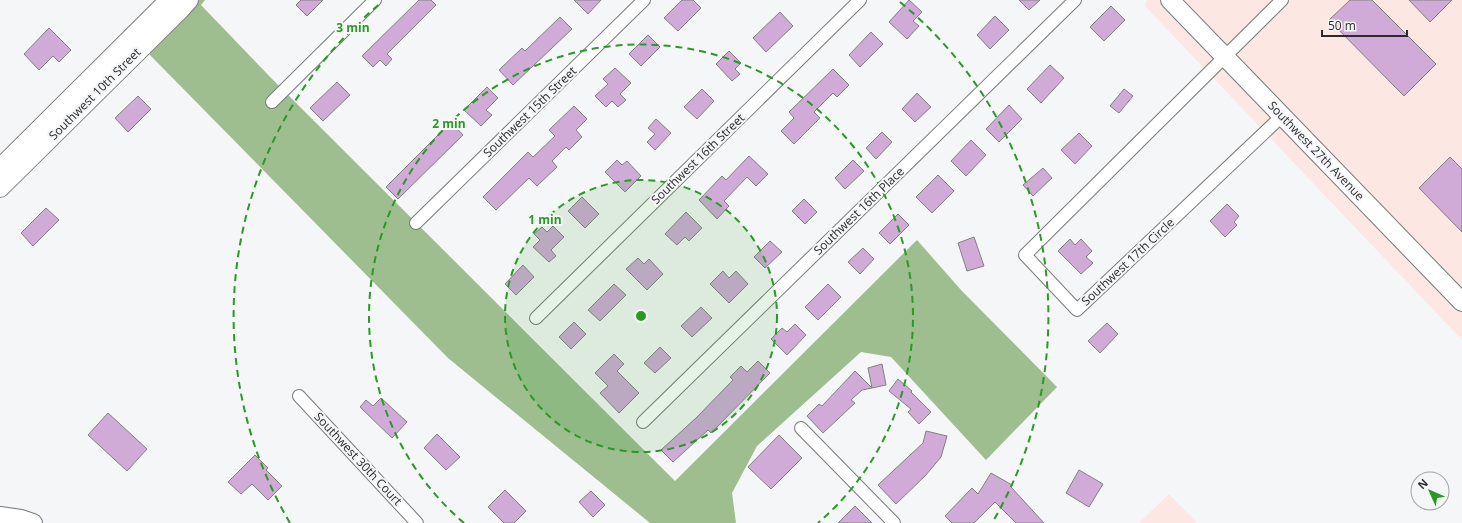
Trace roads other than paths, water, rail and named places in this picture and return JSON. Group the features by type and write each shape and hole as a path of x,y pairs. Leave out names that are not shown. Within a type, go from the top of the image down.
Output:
{"main road":[{"name":"Southwest 10th Street","path":"106,73 169,0"},
{"name":"Southwest 10th Street","path":"2,177 106,73 189,0"},
{"name":"Southwest 27th Avenue","path":"1170,0 1462,302"},
{"path":"0,516 21,519 33,523"}],"street":[{"path":"272,102 375,0"},
{"name":"Southwest 15th Street","path":"416,223 644,0"},
{"name":"Southwest 16th Street","path":"536,318 860,0"},
{"name":"Southwest 16th Place","path":"643,422 1075,0"},
{"path":"1224,56 1282,0"},
{"name":"Southwest 17th Circle","path":"1224,56 1025,254 1050,283 1077,310 1282,116"},
{"name":"Southwest 30th Court","path":"299,396 417,523"},
{"path":"801,428 894,523"}]}
